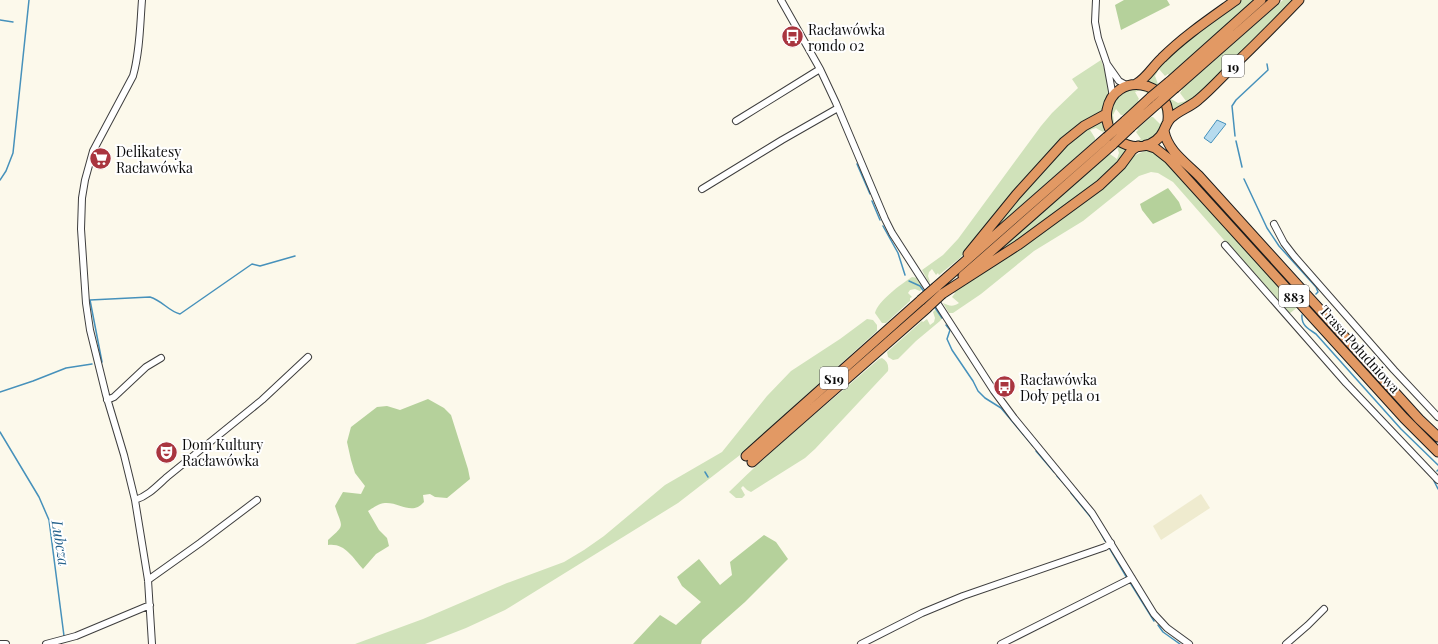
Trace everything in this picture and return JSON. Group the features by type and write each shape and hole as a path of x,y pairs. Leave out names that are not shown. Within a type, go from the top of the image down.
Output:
{"highway":[{"path":"953,272 1016,195 1064,142 1084,126 1106,114 1113,97 1120,89 1132,85 1146,77 1162,57 1236,0"},
{"name":"S19","path":"749,459 1172,85 1261,0"},
{"name":"S19","path":"1172,85 1275,0"},
{"name":"19","path":"1168,120 1199,100 1299,0"},
{"path":"939,290 1024,241 1100,185 1121,165 1132,150 1156,140 1164,131 1168,120 1167,106 1159,94 1147,86 1132,85"},
{"name":"883","path":"1106,114 1108,125 1114,136 1123,143 1142,146"},
{"name":"Trasa Południowa","path":"1164,131 1169,145 1174,152 1198,176 1419,419 1438,437"},
{"name":"S19","path":"939,290 953,272 1110,140"},
{"name":"Trasa Południowa","path":"1142,146 1154,148 1169,159 1404,418 1438,452"}],"street":[{"path":"142,0 138,58 133,76 93,151 82,198 81,229 86,303 90,330 107,400 124,455 135,500 148,580 152,644"},
{"path":"781,0 820,69 885,219 904,253 994,392 1084,502 1158,619 1167,628 1189,644"},
{"path":"1096,0 1095,11 1097,32 1107,64 1113,97"},
{"path":"1107,64 1119,81 1132,85"},
{"path":"736,121 820,69"},
{"path":"702,189 838,108"},
{"path":"1274,224 1284,243 1294,256 1394,370 1438,417"},
{"path":"1225,244 1346,383 1438,480"},
{"path":"135,500 156,488 167,477 262,400 308,357"},
{"path":"107,400 114,396 146,368 161,358"},
{"path":"148,580 189,552 257,500"},
{"path":"861,644 963,596 1105,547 1111,543"},
{"path":"1001,644 1132,578"},
{"path":"46,644 70,638 150,605"},
{"path":"1286,644 1324,609"},
{"path":"0,644 6,644"}],"shaded area":[{"path":"1201,494 1210,508 1161,540 1153,526"}],"green space":[{"path":"1124,0 1167,0 1170,5 1121,30 1115,5"},
{"path":"1242,0 1254,0 1169,75 1168,74 1165,76 1159,69 1155,76 1158,84 1156,86 1147,82 1171,54"},
{"path":"1283,0 1293,0 1197,96 1173,112 1169,101 1171,99 1178,103 1186,101 1180,93 1182,89"},
{"path":"1101,60 1109,85 1109,92 1108,99 1100,112 960,258 939,275 938,273 936,275 932,269 929,272 929,283 922,270 943,255 958,239 1041,126 1078,88 1072,79"},
{"path":"1132,89 1142,89 1149,92 1147,93 1140,90 1135,92 1139,102 1123,115 1121,115 1116,109 1113,115 1113,124 1111,112 1115,102 1122,94"},
{"path":"1151,117 1153,117 1160,124 1163,118 1161,126 1154,135 1144,141 1138,141 1141,139 1136,132 1138,130 1137,129"},
{"path":"1102,121 1106,130 1103,132 1096,128 1090,130 1095,140 988,235 1004,213 1060,151 1078,134"},
{"path":"1107,142 1105,146 940,291 938,290"},
{"path":"1119,145 1128,149 1107,175 994,258 990,258 1108,155 1110,154 1117,159 1119,153 1117,147"},
{"path":"1145,151 1151,151 1162,156 1299,306 1289,314 1173,182 1158,173 1151,172 1139,176 1083,221 1034,251 981,294 953,313 949,313 943,303 952,306 959,303 952,297 955,293 954,292 1135,155"},
{"path":"1168,188 1179,202 1182,210 1153,224 1142,210 1140,204"},
{"path":"912,277 918,278 924,287 920,291 915,289 910,290 908,293 912,297 910,298 910,301 886,323 882,323 875,313 880,303 890,293"},
{"path":"937,308 943,317 940,321 916,341 898,359 893,360 888,357 887,352 922,321 923,322 927,319 930,325 934,322 935,318 933,312"},
{"path":"867,319 873,320 877,325 877,331 740,455 678,503 505,610 466,628 425,644 355,644 423,619 507,583 564,562 584,550 604,536 665,485 722,452 767,396 791,371 840,339"},
{"path":"882,358 887,363 888,371 805,458 751,492 743,486 741,488 745,495 742,498 736,498 729,492 784,441"},
{"path":"428,399 444,408 451,415 470,479 447,498 435,497 430,494 423,495 424,502 415,508 383,503 368,511 379,530 387,538 389,546 376,554 363,569 344,549 339,546 328,545 328,540 338,531 341,525 335,506 343,492 361,494 365,486 355,473 351,460 347,442 351,427 377,407 387,406 400,410"},
{"path":"764,535 776,542 788,559 745,602 702,640 701,644 633,644 660,615 676,625 701,602 682,586 677,577 699,559 720,585 732,575 730,562"}],"water":[{"path":"1217,120 1226,124 1211,143 1204,138"}],"waterway":[{"name":"Lubcza","path":"0,180 6,171 13,153 29,0"},
{"path":"0,20 13,22"},
{"path":"1235,136 1232,106 1236,100 1268,70 1267,64"},
{"path":"1236,141 1242,167"},
{"path":"857,164 870,194"},
{"path":"1244,179 1267,228 1279,246 1316,287 1318,292 1316,294"},
{"path":"872,201 880,220"},
{"path":"883,226 898,253 905,275"},
{"path":"102,362 90,300 150,297 172,311 180,314 252,264 260,266 295,256"},
{"path":"909,281 920,286 925,293"},
{"path":"934,306 942,318"},
{"path":"1302,315 1306,326 1316,334 1401,429 1438,465"},
{"path":"946,325 950,330 947,339 952,350 978,391 985,398 1001,408 1033,446"},
{"path":"0,392 66,368 92,364"},
{"name":"Lubcza","path":"0,432 39,497 49,520 64,636"},
{"path":"1036,451 1054,472"},
{"path":"705,472 708,477"},
{"path":"1057,476 1068,488"},
{"path":"1434,481 1438,489"},
{"path":"1071,493 1093,520"},
{"path":"1097,526 1105,541"},
{"path":"1110,549 1127,578"},
{"path":"1131,584 1154,621"},
{"path":"1158,625 1163,632 1180,644"}],"place":[{"name":"Racławówka rondo 02","path":"793,37"},
{"name":"Delikatesy Racławówka","path":"100,159"},
{"name":"Racławówka Doły pętla 01","path":"1005,387"},
{"name":"Dom Kultury Racławówka","path":"167,452"}]}
